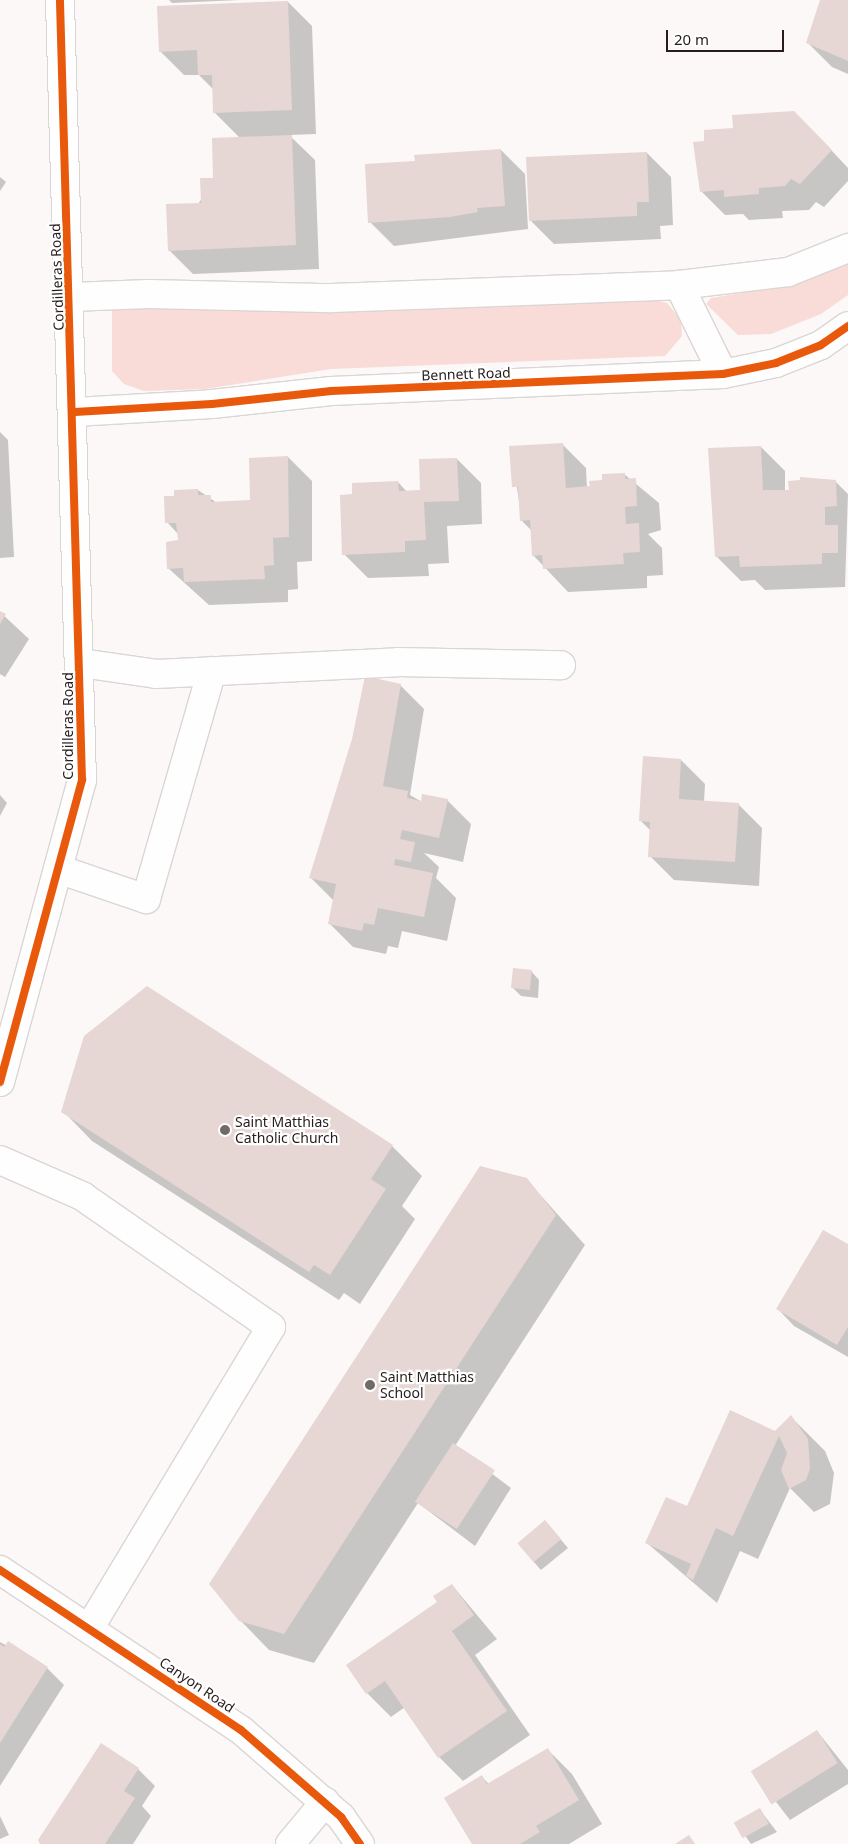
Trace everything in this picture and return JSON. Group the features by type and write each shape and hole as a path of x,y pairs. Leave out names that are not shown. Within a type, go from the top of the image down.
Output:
{"street":[{"name":"Cordilleras Road","path":"0,1082 82,780 75,412 60,0"},
{"path":"70,297 149,294 332,298 679,285 788,272 848,248"},
{"path":"679,285 723,374"},
{"name":"Bennett Road","path":"75,412 212,404 331,391 666,380 723,374 776,363 821,345 848,326"},
{"path":"81,663 156,674 398,662 561,665"},
{"path":"58,868 146,899 212,671"},
{"path":"0,1160 82,1196 271,1328 90,1627"},
{"name":"Canyon Road","path":"0,1570 90,1627 241,1730 325,1802 360,1844"},
{"path":"290,1844 325,1802"}],"shaded area":[{"path":"848,264 848,295 821,314 771,334 738,335 706,304 711,298 789,285"},
{"path":"652,299 667,303 681,320 682,336 665,356 331,369 205,389 144,391 124,384 112,371 112,307"}],"building":[{"path":"820,0 848,0 848,61 806,43"},
{"path":"288,1 292,110 213,113 212,75 198,75 197,50 159,52 157,6"},
{"path":"794,111 832,150 800,184 791,179 785,186 759,188 759,194 724,197 724,190 700,192 693,142 704,141 704,130 733,128 732,115"},
{"path":"292,135 296,245 168,251 166,204 201,203 200,178 213,178 212,138"},
{"path":"501,149 505,206 477,208 478,212 450,217 368,223 365,164 415,161 414,155"},
{"path":"647,152 649,202 637,202 637,216 529,221 526,157"},
{"path":"563,443 566,488 590,486 589,481 602,480 602,474 625,473 625,479 636,478 637,506 625,507 626,524 639,523 640,552 623,553 624,564 543,569 542,555 532,556 530,520 520,521 518,487 512,487 509,446"},
{"path":"761,446 763,490 789,490 788,481 800,480 800,477 836,480 837,506 825,507 825,525 838,525 838,553 822,553 822,564 740,567 739,556 715,557 708,448"},
{"path":"288,456 289,537 273,538 274,565 264,566 265,579 184,582 183,568 167,569 166,542 178,540 176,523 165,523 164,496 174,496 174,490 198,489 198,495 211,495 211,502 250,500 249,458"},
{"path":"457,458 459,501 424,502 426,540 405,541 405,552 342,555 340,495 352,494 352,483 398,481 399,491 420,490 419,459"},
{"path":"0,611 6,614 0,624"},
{"path":"365,676 401,684 383,786 408,791 407,798 421,801 422,794 448,799 439,838 402,830 400,839 415,842 411,862 395,859 394,865 433,873 424,917 378,908 374,925 364,923 362,931 328,924 336,884 309,878 352,739"},
{"path":"643,756 681,759 679,799 739,803 735,862 648,857 650,822 639,821"},
{"path":"513,968 532,970 530,990 511,988"},
{"path":"147,986 393,1145 371,1179 386,1189 330,1275 314,1265 309,1272 61,1112 84,1036"},
{"path":"480,1166 527,1178 556,1215 284,1634 239,1621 209,1584"},
{"path":"823,1230 848,1244 848,1327 837,1345 776,1309"},
{"path":"730,1410 775,1431 791,1415 808,1439 810,1469 806,1480 789,1489 781,1470 787,1453 779,1436 733,1536 716,1528 693,1580 686,1576 691,1564 645,1543 666,1497 687,1506"},
{"path":"453,1443 495,1470 457,1529 415,1502"},
{"path":"545,1520 561,1539 533,1562 517,1543"},
{"path":"452,1584 474,1615 452,1631 507,1711 438,1758 385,1681 366,1694 346,1665 437,1602 433,1596"},
{"path":"8,1641 48,1667 0,1743 0,1644 4,1647"},
{"path":"817,1730 838,1763 772,1804 751,1771"},
{"path":"101,1743 139,1768 124,1791 135,1798 105,1844 40,1844 38,1840"},
{"path":"548,1748 579,1800 536,1826 540,1832 520,1844 472,1844 444,1798 482,1775 487,1784"},
{"path":"760,1808 769,1824 742,1838 734,1823"},
{"path":"689,1835 695,1844 675,1844"}],"cycle path":[{"path":"0,1082 82,780 60,0"},
{"path":"75,412 212,404 331,391 723,374 776,363 821,345 848,326"},
{"path":"0,1570 241,1730 341,1817 360,1844"}],"place":[{"name":"Saint Matthias Catholic Church","path":"225,1130"},
{"name":"Saint Matthias School","path":"370,1385"}]}
